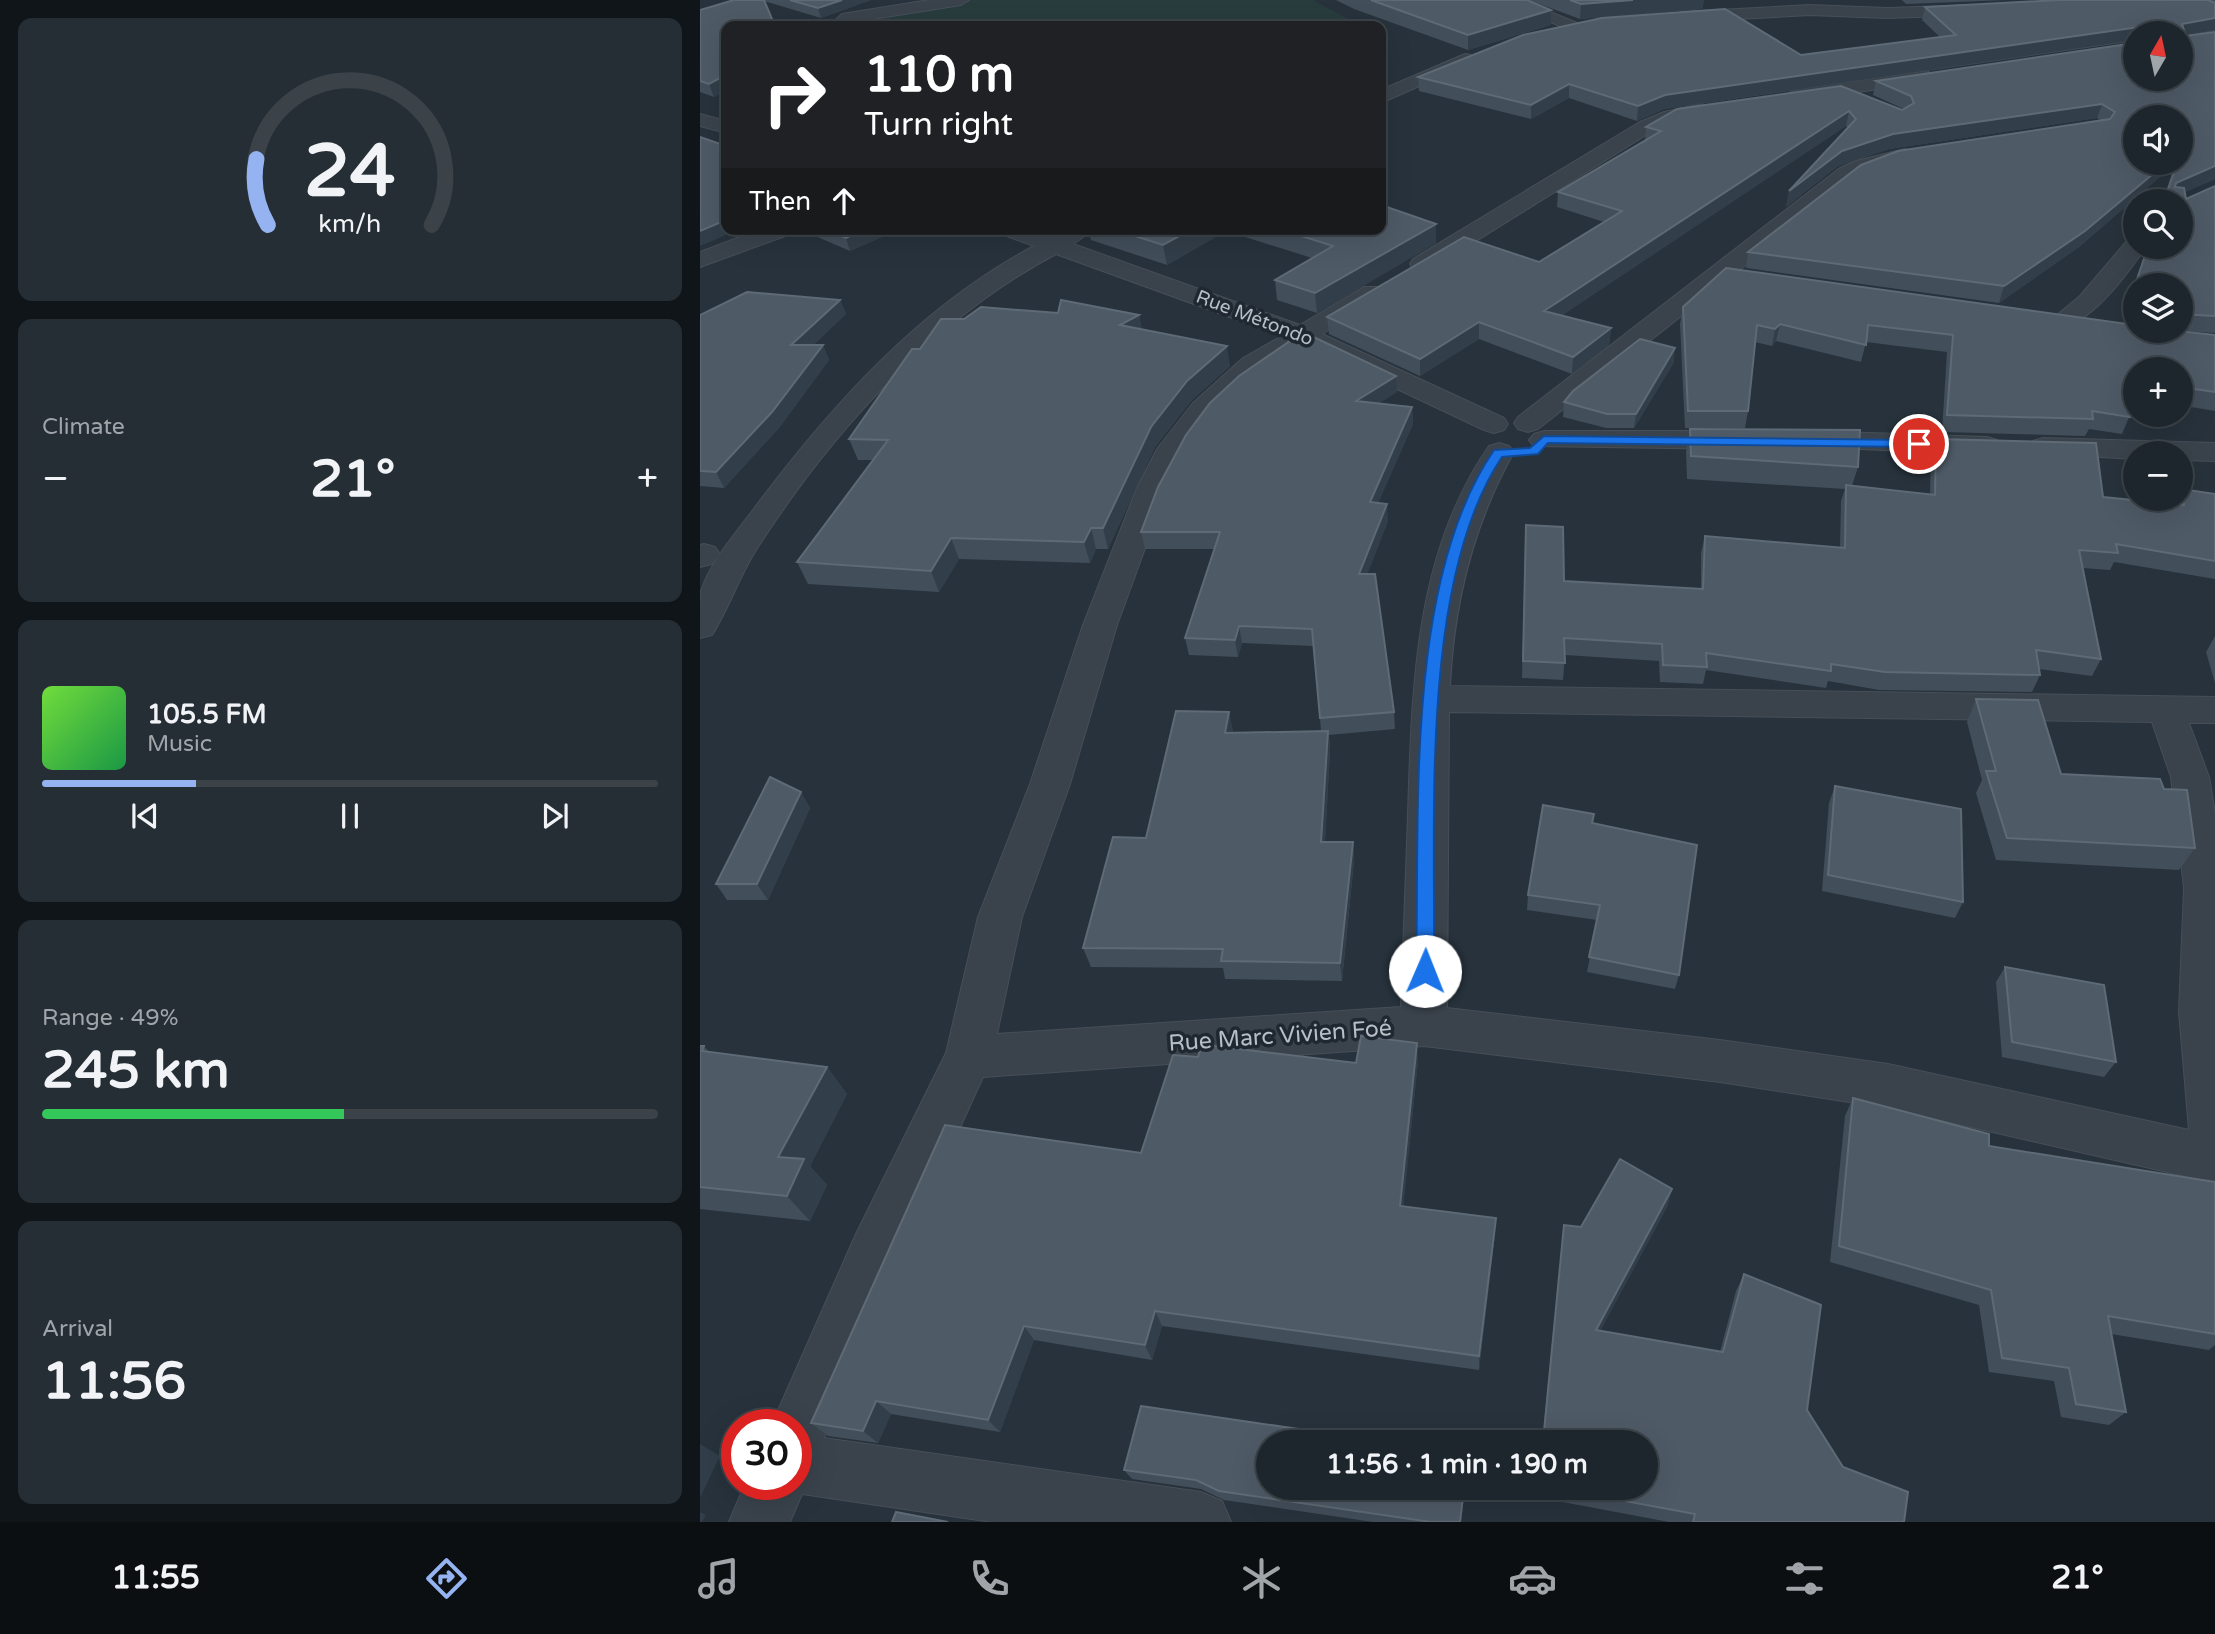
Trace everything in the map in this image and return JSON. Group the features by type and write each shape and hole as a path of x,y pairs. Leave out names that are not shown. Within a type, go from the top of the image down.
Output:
{"street":[{"path":"848,21 856,17 961,0"},
{"path":"1506,0 1578,27"},
{"path":"1744,0 1768,11"},
{"path":"1657,19 1768,11 1806,5 1906,13 1993,9"},
{"path":"1549,34 1601,24"},
{"path":"1386,95 1480,54"},
{"path":"1779,98 1952,74"},
{"path":"1838,90 1874,106"},
{"path":"808,1409 887,1227 969,1056 1000,917 1050,784 1090,664 1100,625 1152,488 1172,449 1203,409 1253,364 1493,223 1647,126 1671,116 1729,106"},
{"path":"700,120 721,126"},
{"path":"1496,438 1510,455 1534,451 1536,431 1717,274 1848,173 1890,157 1923,152"},
{"path":"700,260 767,235"},
{"name":"Rue Métondo","path":"1024,235 1303,334 1496,438"},
{"path":"700,627 709,556 798,469 867,389 907,348 953,311 1051,246 1072,235"},
{"path":"2064,320 2089,301 2124,259"},
{"path":"1717,274 1746,278"},
{"path":"2037,317 2096,325"},
{"path":"1536,431 2215,452"},
{"name":"Rue Marc Vivien Foé","path":"969,1056 1424,1026 1430,699 1449,565 1496,438"},
{"path":"1430,699 2215,710"},
{"path":"2166,709 2190,777 2205,888 2202,1012 2215,1140"},
{"path":"1424,1026 1720,1061 1888,1086 2215,1159"},
{"path":"812,1466 1201,1522"},
{"path":"759,1522 769,1500"}],"green space":[{"path":"952,0 1313,0 1352,21 842,21"}],"building":[{"path":"734,0 764,0 773,21 721,21 721,78 709,84 700,81 700,10"},
{"path":"790,0 842,0 818,8"},
{"path":"1371,0 1527,0 1551,10 1468,35"},
{"path":"1570,0 1633,0 1581,4"},
{"path":"2060,0 2208,0 2215,3 2215,18 2193,22 2123,21 2123,29 1665,95 1638,106 1569,84 1531,105 1418,77 1523,35 1602,18 1725,9 1801,55 1956,35 1925,7"},
{"path":"2215,32 2215,166 2176,183 2175,187 2184,189 2168,189 2173,175 2193,175 2193,105 2123,105 2123,175 2152,175 2135,189 2123,189 2123,199 2085,231 2004,286 1748,252 1861,165 1898,151 2110,119 2115,112 2102,104 1893,134 1842,151 1789,191 1856,119 1849,111 1544,311 1611,328 1573,357 1479,322 1420,359 1327,317 1464,237 1539,262 1622,211 1558,192 1661,131 1646,127 1677,109 1841,86 1902,110 1914,103 1911,96 1876,81 2123,45 2123,91 2193,91 2193,35"},
{"path":"700,137 721,144 721,222 700,231"},
{"path":"2215,186 2215,316 2193,315 2193,273 2139,273 2144,259 2193,259 2193,196"},
{"path":"1386,207 1436,224 1315,293 1275,280 1333,246 1299,235 1386,235"},
{"path":"1132,235 1181,235 1163,245"},
{"path":"1726,268 2123,323 2123,343 2193,343 2193,333 2215,335 2215,392 2193,389 2193,357 2123,357 2123,416 2092,411 2093,419 1947,415 1953,335 1868,325 1866,345 1780,324 1775,329 1757,325 1748,411 1688,411 1683,307"},
{"path":"747,292 840,300 791,345 823,345 772,412 716,472 700,471 700,315"},
{"path":"1061,300 1139,315 1120,325 1227,346 1187,381 1151,427 1103,528 1091,528 1084,542 951,538 931,571 797,562 888,440 849,439 912,349 920,349 941,319 964,319 981,307 1058,313"},
{"path":"1303,332 1396,376 1356,401 1412,407 1370,502 1387,504 1359,574 1375,574 1394,712 1320,718 1312,629 1239,626 1235,640 1185,638 1220,532 1141,532 1158,487 1186,435 1210,403 1239,376"},
{"path":"1640,339 1675,348 1636,414 1607,414 1564,402 1573,391"},
{"path":"1690,429 1860,430 1858,467 1691,456"},
{"path":"1936,439 2096,443 2103,497 2123,499 2123,511 2193,511 2193,491 2215,494 2215,561 2116,544 2118,553 2079,550 2101,659 2036,650 2040,675 1885,672 1831,664 1831,671 1706,653 1707,667 1663,665 1662,644 1564,638 1565,663 1523,661 1526,525 1563,527 1564,581 1703,589 1705,536 1845,548 1846,485 1935,495"},
{"path":"1976,699 2038,700 2061,774 2160,779 2164,789 2187,790 2195,848 2007,838 1986,771 1996,771"},
{"path":"1176,711 1229,712 1225,733 1328,731 1321,842 1353,842 1340,963 1221,961 1223,949 1083,948 1113,837 1146,838"},
{"path":"770,777 801,792 757,884 716,884"},
{"path":"1835,786 1961,809 1963,902 1828,875"},
{"path":"1543,805 1594,814 1592,823 1697,845 1679,975 1589,957 1600,905 1528,895"},
{"path":"2005,967 2104,985 2116,1062 2012,1042"},
{"path":"1361,1036 1417,1043 1400,1206 1496,1218 1479,1356 1155,1311 1145,1345 1024,1326 988,1420 876,1401 863,1431 812,1423 945,1125 1141,1153 1173,1055 1198,1057 1201,1046 1206,1045 1356,1063"},
{"path":"700,1046 704,1046 702,1051 827,1067 778,1157 804,1159 787,1196 700,1187"},
{"path":"1853,1098 1989,1134 1989,1146 2215,1182 2215,1334 2108,1316 2126,1412 2076,1404 2069,1368 2002,1358 1991,1290 1839,1246"},
{"path":"1620,1159 1672,1189 1596,1330 1723,1352 1744,1274 1821,1305 1807,1410 1843,1467 1908,1492 1904,1522 1693,1522 1695,1514 1620,1500 1658,1500 1658,1430 1544,1430 1564,1225 1581,1227"},
{"path":"1141,1406 1305,1430 1256,1430 1256,1496 1219,1491 1196,1480 1124,1470"},
{"path":"1281,1500 1463,1500 1460,1522 1431,1522"},
{"path":"896,1512 948,1522 892,1522"}],"route":[{"path":"1425,971 1430,699 1449,565 1484,474 1499,452 1510,455 1534,451 1544,440 1786,440 1919,444"}]}
